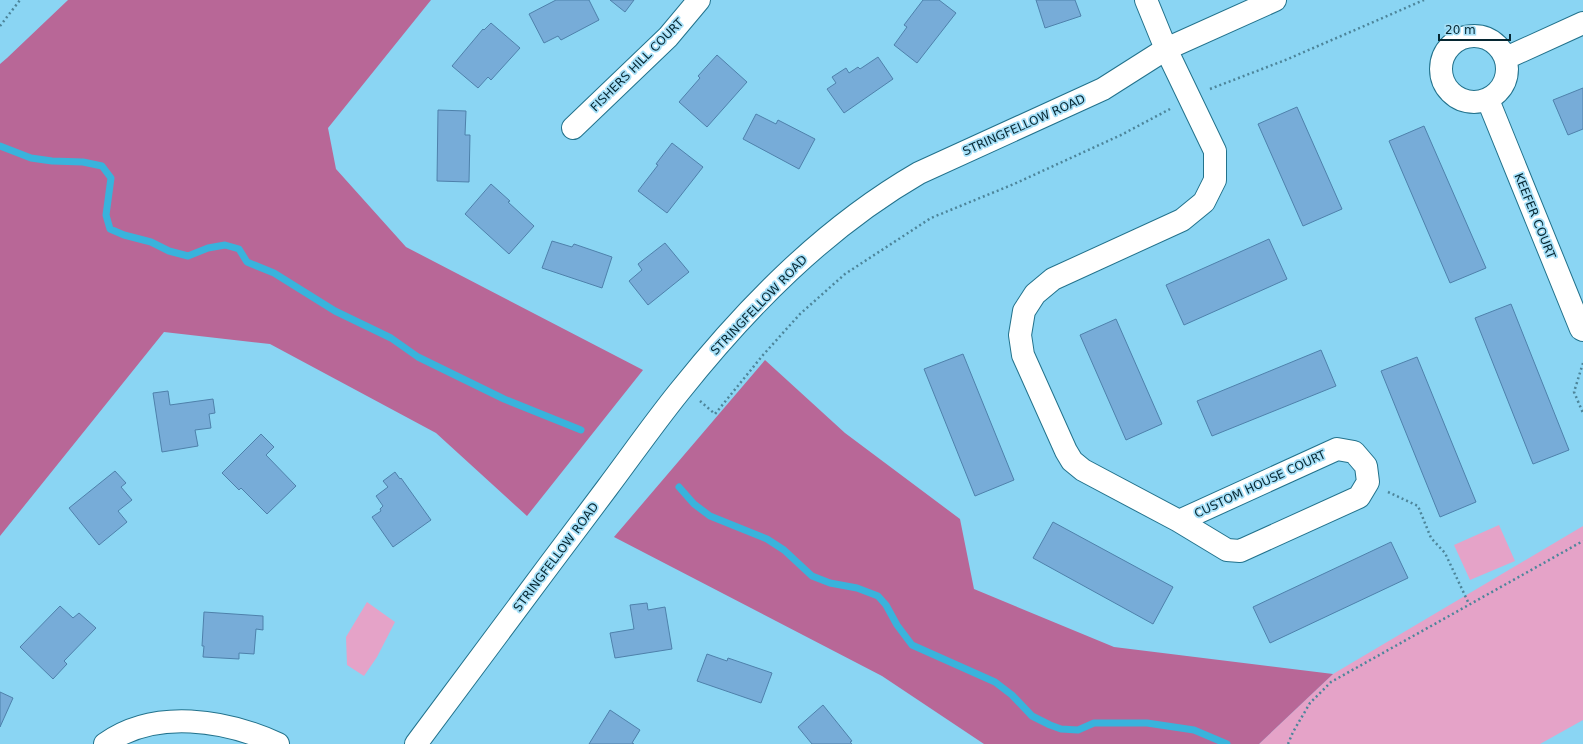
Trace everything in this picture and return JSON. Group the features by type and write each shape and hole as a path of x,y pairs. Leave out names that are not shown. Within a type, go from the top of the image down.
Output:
{"street":[{"name":"FISHERS HILL COURT","path":"573,128 668,37 699,0"},
{"name":"CUSTOM HOUSE COURT","path":"1146,0 1166,49 1215,152 1215,180 1204,202 1182,220 1053,279 1034,294 1024,311 1020,335 1023,355 1066,451 1072,461 1083,470 1179,521 1227,550 1240,551 1359,497 1368,482 1366,466 1354,452 1337,449 1179,521"},
{"name":"STRINGFELLOW ROAD","path":"416,744 566,542 684,387 726,336 790,269 831,233 890,190 919,173 1103,89 1166,49 1276,0"},
{"path":"1506,58 1583,23"},
{"path":"1478,36 1494,42 1506,58 1508,73 1501,88 1488,100 1472,104 1459,100 1447,88 1440,73 1441,59 1448,46 1462,37 1478,36"},
{"name":"KEEFER COURT","path":"1488,100 1581,329 1583,330"},
{"path":"105,744 131,729 172,720 207,723 239,730 278,744"}],"path":[{"path":"0,26 20,0"},
{"path":"684,387 716,414 763,356 800,314 845,274 931,218 1014,184 1121,135 1212,88 1288,59 1424,0"},
{"path":"1583,363 1574,392 1583,413"},
{"path":"1368,482 1418,506 1431,538 1445,553 1469,604"},
{"path":"1288,744 1293,732 1310,703 1331,682 1583,541"}],"shaded area":[{"path":"68,0 431,0 328,128 336,169 406,247 643,370 527,516 436,433 270,344 164,332 0,536 0,64"},
{"path":"765,360 845,433 960,519 974,589 1114,647 1333,674 1259,744 984,744 882,676 614,537"},
{"path":"1499,525 1515,561 1470,580 1454,545"},
{"path":"1583,526 1583,720 1540,744 1259,744 1333,674"},
{"path":"367,602 395,622 377,657 364,676 347,665 346,637"}],"building":[{"path":"556,0 589,0 599,20 561,40 558,36 544,43 529,14"},
{"path":"610,0 634,0 625,12"},
{"path":"923,0 939,0 956,13 917,63 894,45 907,27 904,25"},
{"path":"1036,0 1075,0 1081,16 1045,28"},
{"path":"491,23 520,48 491,80 488,77 478,88 452,66 483,29 484,30"},
{"path":"717,55 747,82 707,127 679,102 700,78 698,76"},
{"path":"878,57 893,79 844,113 827,89 836,83 832,77 846,68 849,73 858,67 860,69"},
{"path":"1583,88 1583,129 1568,135 1553,100"},
{"path":"1297,107 1342,209 1303,226 1258,124"},
{"path":"438,110 466,111 465,135 470,135 469,182 437,181"},
{"path":"756,114 776,124 778,120 815,139 799,169 743,139"},
{"path":"1424,126 1486,268 1450,283 1389,141"},
{"path":"672,143 703,167 667,213 638,191 658,165 656,164"},
{"path":"491,184 534,226 509,254 465,214"},
{"path":"1269,239 1287,279 1184,325 1166,285"},
{"path":"552,241 572,247 574,244 612,257 602,288 542,268"},
{"path":"665,243 689,272 648,305 629,281 642,270 638,264"},
{"path":"1511,304 1569,450 1533,464 1475,318"},
{"path":"1116,319 1162,424 1126,440 1080,335"},
{"path":"1321,350 1336,386 1212,436 1197,401"},
{"path":"963,354 1014,480 975,496 924,369"},
{"path":"1417,357 1476,502 1440,517 1381,371"},
{"path":"168,391 170,405 213,399 215,413 209,414 211,428 195,430 198,446 162,452 153,393"},
{"path":"261,434 274,447 266,455 296,486 267,514 241,488 239,490 222,473"},
{"path":"115,471 126,483 121,487 132,500 118,511 127,522 99,545 69,508"},
{"path":"395,472 431,520 393,547 372,517 381,511 380,509 383,506 376,496 388,487 383,481"},
{"path":"1053,522 1173,587 1153,624 1033,558"},
{"path":"1391,542 1408,578 1270,643 1253,607"},
{"path":"647,603 648,610 665,607 672,649 615,658 610,633 634,629 630,605"},
{"path":"60,606 73,618 79,613 96,628 64,661 67,664 53,679 20,647"},
{"path":"204,612 263,616 263,630 256,629 254,654 239,653 239,659 203,657 204,646 202,646"},
{"path":"707,654 727,661 728,658 772,673 761,703 697,681"},
{"path":"0,692 13,698 0,727"},
{"path":"823,705 852,741 850,742 852,744 812,744 798,727"},
{"path":"610,710 640,730 632,743 634,744 589,744"}],"waterway":[{"path":"0,146 31,158 52,161 83,162 102,166 111,178 106,215 110,229 124,235 151,242 169,251 188,256 208,248 225,245 239,249 247,262 274,273 335,311 391,338 418,357 504,399 581,430"},
{"path":"679,487 694,504 710,516 767,539 784,550 812,576 830,583 857,588 878,596 886,605 897,625 912,645 995,682 1012,695 1032,716 1050,725 1061,729 1078,730 1094,723 1147,723 1194,730 1227,744"}]}
